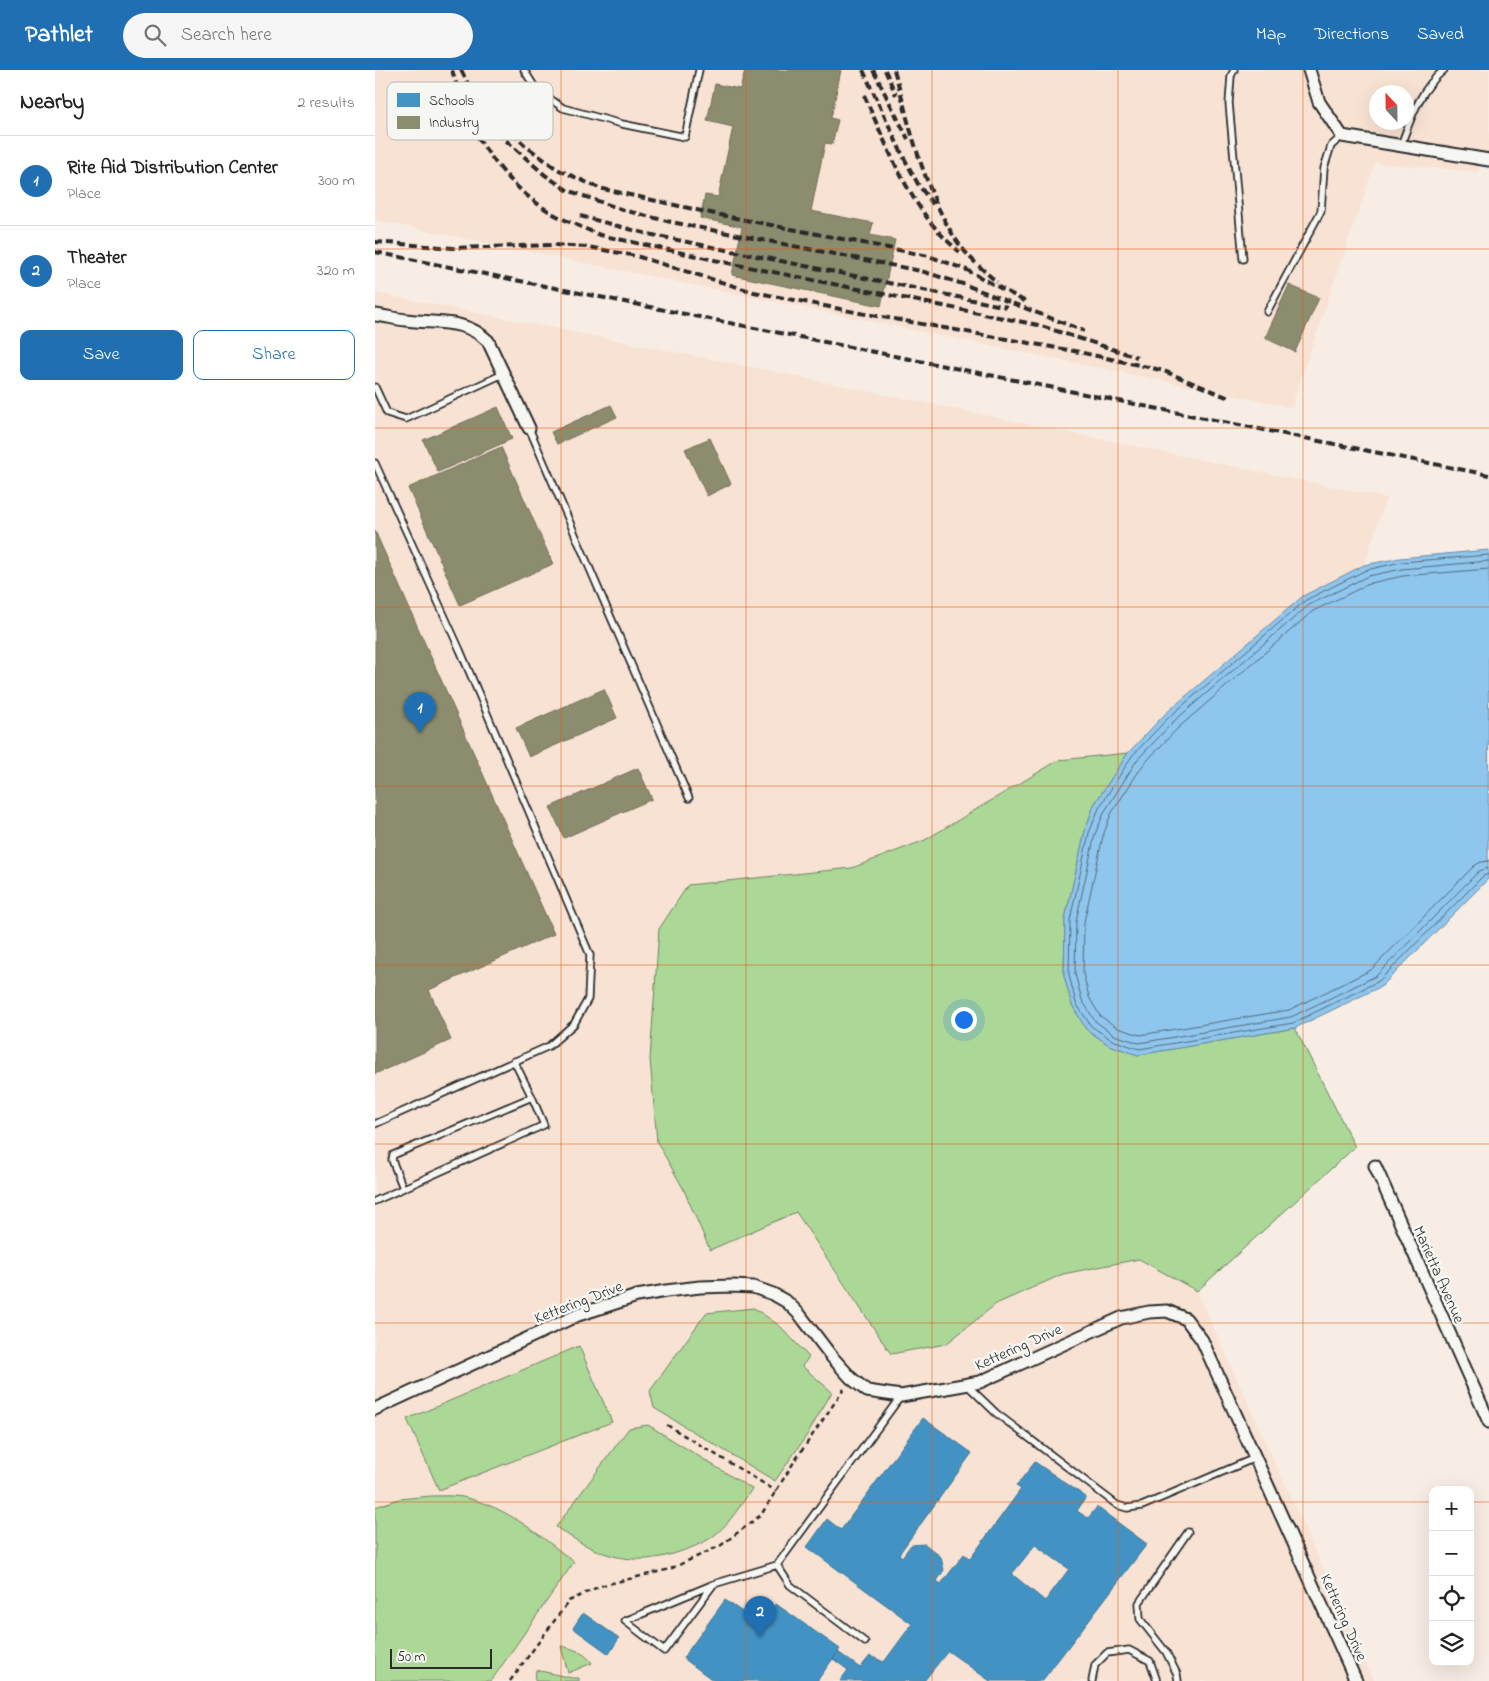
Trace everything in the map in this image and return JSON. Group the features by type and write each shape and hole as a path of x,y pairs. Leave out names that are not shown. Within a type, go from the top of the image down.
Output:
{"street":[{"path":"1309,70 1319,102 1342,136 1489,160"},
{"path":"375,315 406,320 444,322 477,331 488,341 529,428"},
{"name":"Marietta Avenue","path":"1375,1166 1484,1397 1489,1422"},
{"name":"Kettering Drive","path":"375,1409 578,1315 637,1296 666,1291 732,1286 753,1287 773,1294 800,1315 832,1357 851,1378 867,1391 901,1396 980,1382 1121,1318 1149,1312 1167,1311 1186,1319 1202,1340 1356,1681"}],"lane":[{"path":"524,70 532,82"},
{"path":"553,101 563,108 622,124 685,137 699,70"},
{"path":"1234,70 1231,76 1229,103 1243,259"},
{"path":"1401,145 1415,106 1433,79 1444,70"},
{"path":"1267,312 1321,212 1324,168 1331,146 1342,136"},
{"path":"375,387 387,413 406,419 504,373"},
{"path":"529,428 689,798"},
{"path":"375,463 460,650 590,955 589,999 574,1024 549,1046 375,1124"},
{"path":"375,1201 544,1125 514,1061"},
{"path":"403,1188 392,1160 393,1156 532,1097"},
{"path":"967,1385 996,1413 1117,1505 1127,1508 1141,1506 1255,1458"},
{"path":"715,1584 664,1650 625,1621 705,1587 777,1564 901,1396"},
{"path":"1178,1681 1177,1674 1166,1652 1140,1619 1139,1603 1188,1532"},
{"path":"777,1564 790,1585 865,1642"},
{"path":"1092,1681 1095,1665 1107,1653 1129,1650 1150,1661 1157,1681"}],"path":[{"path":"510,1681 569,1601 600,1586 670,1569 720,1546 761,1515 851,1378"},
{"path":"667,1425 776,1491"}],"shaded area":[{"path":"375,70 1489,70 1489,148 1478,172 1375,163 1291,407 375,220"},
{"path":"375,293 756,368 1386,498 1364,565 1303,596 1165,714 1128,753 1059,760 925,840 852,868 688,885 657,1142 683,1188 710,1250 796,1212 891,1354 946,1344 996,1304 1063,1274 1139,1259 1197,1291 1374,1681 375,1681"}],"green space":[{"path":"1128,753 1094,805 1085,831 1065,919 1064,976 1072,1005 1086,1029 1109,1045 1138,1055 1295,1028 1355,1147 1197,1291 1139,1259 1063,1274 996,1304 946,1344 891,1354 796,1212 710,1250 683,1188 657,1142 650,1059 659,929 688,885 852,868 925,840 1059,760"},
{"path":"754,1308 780,1326 809,1357 802,1366 832,1392 807,1435 775,1481 654,1408 650,1391 706,1313"},
{"path":"579,1346 612,1422 439,1490 407,1419"},
{"path":"648,1425 752,1489 736,1513 712,1537 700,1544 682,1551 647,1559 616,1557 601,1552 586,1546 556,1527 629,1428"},
{"path":"431,1496 463,1497 497,1509 523,1524 574,1562 491,1681 375,1681 375,1507 399,1499"},
{"path":"561,1646 586,1656 592,1663 568,1673"},
{"path":"536,1670 579,1678 579,1681 535,1681"}],"water":[{"path":"1489,550 1488,879 1382,986 1295,1028 1138,1055 1109,1045 1086,1029 1072,1005 1064,976 1065,919 1085,831 1094,805 1128,753 1165,714 1303,596 1364,565 1400,558"}],"building: Schools":[{"path":"923,1418 972,1453 899,1554 902,1557 911,1545 925,1544 941,1557 944,1570 937,1581 941,1584 964,1554 970,1559 1021,1489 1016,1486 1035,1462 1086,1497 1077,1511 1088,1518 1097,1507 1147,1544 1042,1681 990,1681 948,1651 924,1681 840,1681 848,1670 833,1659 838,1652 860,1668 870,1656 884,1662 912,1624 807,1547 827,1519 841,1530","holes":["1035,1545 1069,1569 1045,1601 1012,1574"]},
{"path":"725,1600 760,1624 776,1604 840,1649 817,1681 714,1681 683,1658"},
{"path":"583,1613 619,1638 609,1654 573,1628"}],"building: Industry":[{"path":"745,70 841,70 831,118 838,120 832,144 825,143 811,211 873,223 870,235 895,240 881,306 732,275 742,227 700,218 705,195 718,197 733,127 707,121 715,84 740,89"},
{"path":"1289,285 1319,298 1295,352 1265,338"},
{"path":"611,405 617,417 557,444 551,432"},
{"path":"498,407 512,439 438,472 423,440"},
{"path":"710,438 731,484 707,496 685,449"},
{"path":"501,447 553,564 460,605 408,488"},
{"path":"375,531 554,934 429,990 451,1040 375,1074"},
{"path":"604,689 617,718 529,757 516,728"},
{"path":"638,768 652,799 564,838 550,807"}],"railway":[{"path":"452,70 456,82"},
{"path":"461,70 467,82"},
{"path":"863,70 903,156 918,184 935,207"},
{"path":"873,70 908,139"},
{"path":"885,70 896,95"},
{"path":"894,70 916,150 942,216 963,249 997,282"},
{"path":"864,95 892,159 915,200 928,219 960,252"},
{"path":"480,140 505,174 527,196 545,209 600,235 733,264 1038,325 1137,357"},
{"path":"505,140 545,175 567,190 623,210 671,222 921,271 963,284 1084,331"},
{"path":"519,140 557,169 599,188 715,214 929,256 967,270 1026,302"},
{"path":"580,216 648,234 1007,307"},
{"path":"375,242 453,248 554,245 588,247 636,256 754,292 1074,351 1148,367 1164,371 1229,398"},
{"path":"375,252 1489,475"}],"place":[{"name":"Rite Aid Distribution Center","path":"420,733"},
{"name":"Theater","path":"760,1637"}]}
